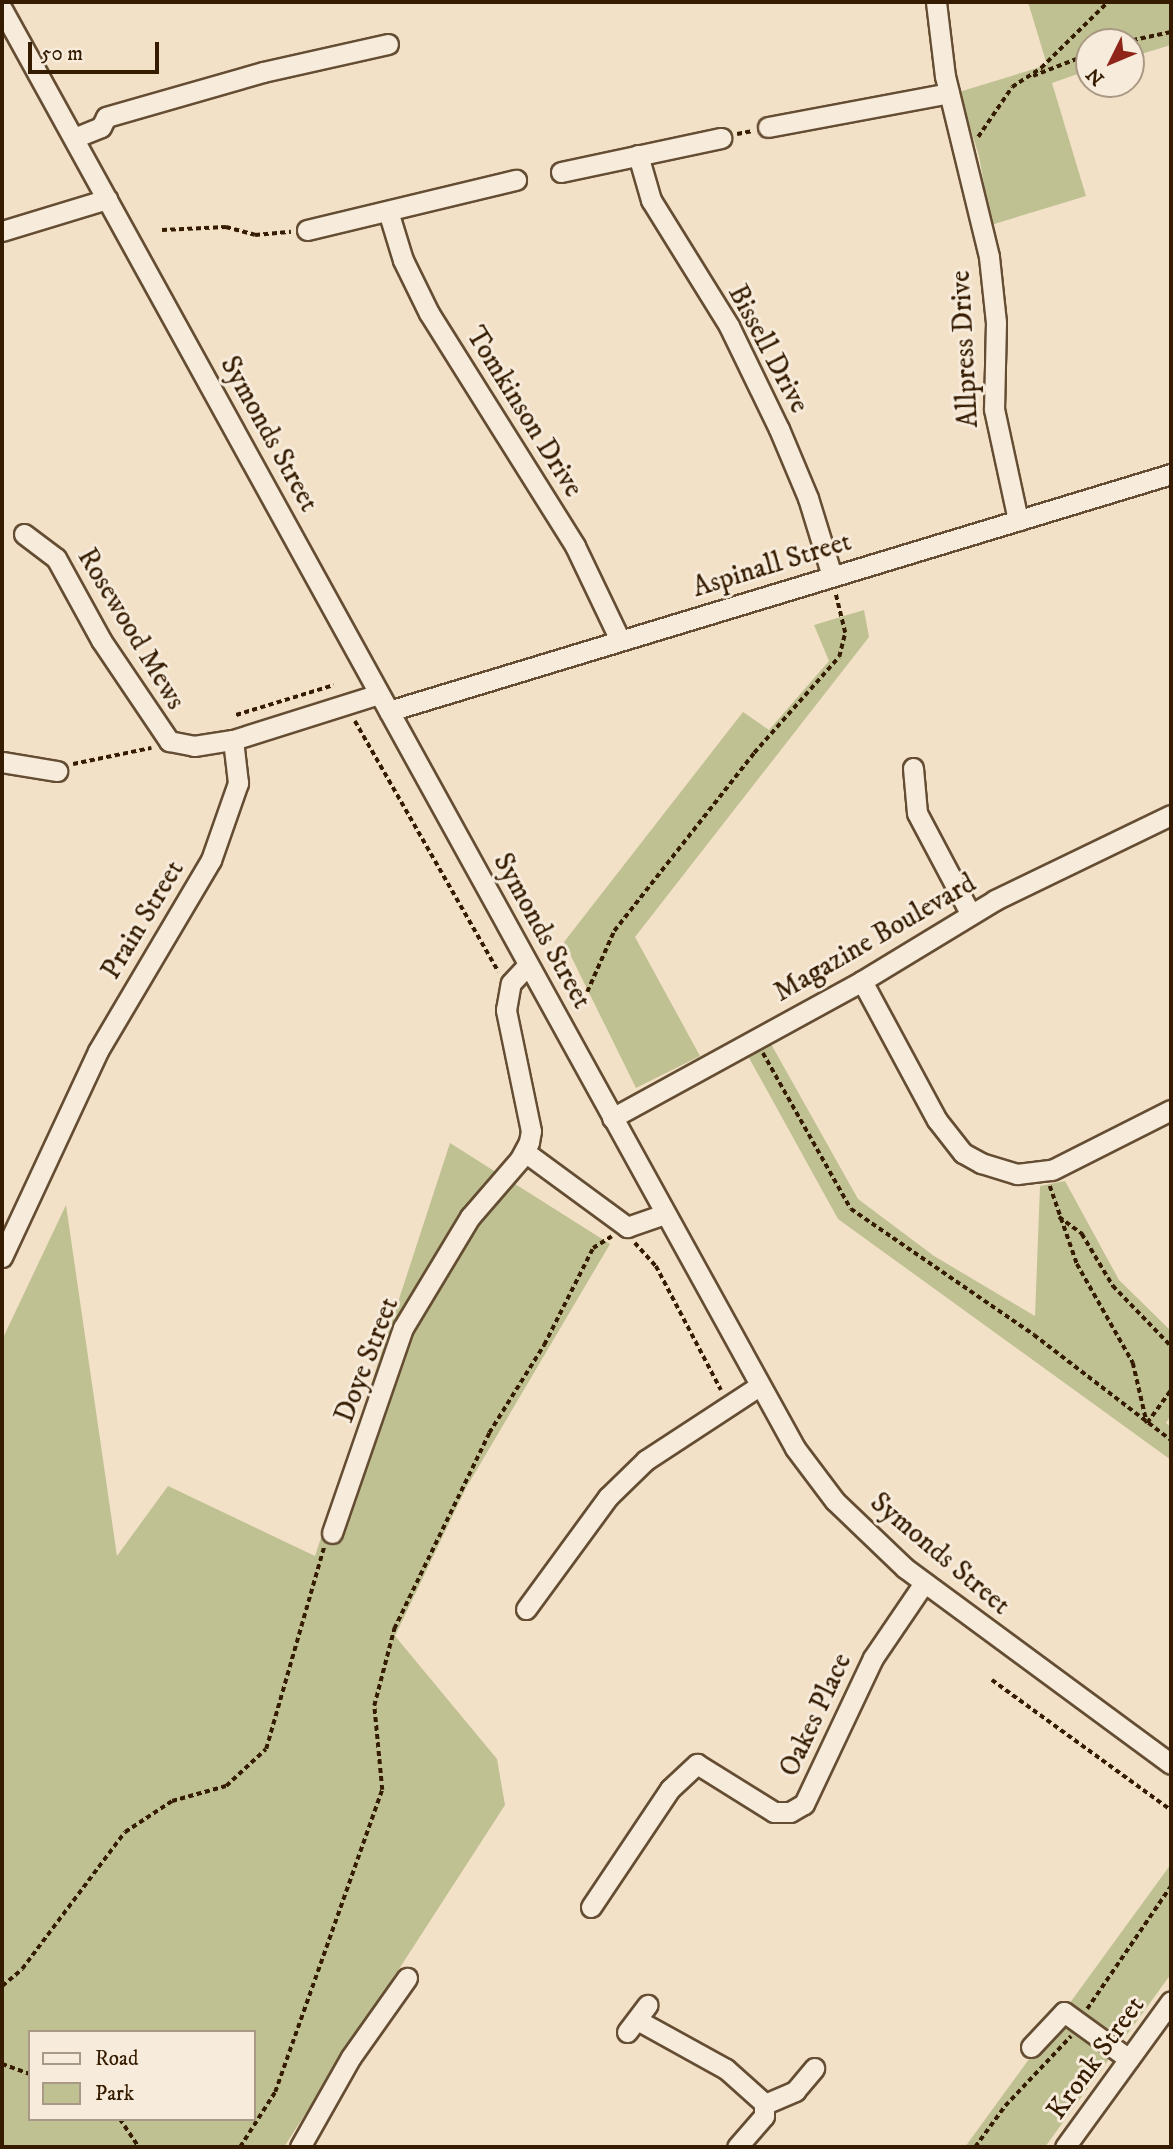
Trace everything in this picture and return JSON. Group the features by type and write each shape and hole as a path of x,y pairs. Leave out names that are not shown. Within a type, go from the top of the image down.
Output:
{"street":[{"name":"Allpress Drive","path":"936,2 949,93 989,257 996,322 994,409 1018,520"},
{"name":"Symonds Street","path":"2,9 795,1448 835,1501 924,1583 1171,1764"},
{"path":"74,138 101,127 106,117 263,72 388,44"},
{"path":"768,127 949,93"},
{"path":"561,172 721,138"},
{"name":"Bissell Drive","path":"638,155 651,200 729,326 779,429 808,498 832,576"},
{"path":"307,230 516,180"},
{"path":"2,231 107,199"},
{"name":"Tomkinson Drive","path":"388,211 403,260 429,313 575,545 620,640"},
{"name":"Aspinall Street","path":"384,702 620,640 1171,474"},
{"name":"Rosewood Mews","path":"24,534 56,558 101,639 170,741 194,746 233,740"},
{"path":"233,740 384,702"},
{"name":"Prain Street","path":"2,1257 97,1051 211,860 236,792 233,740"},
{"path":"2,762 57,771"},
{"path":"913,768 916,813 971,915"},
{"name":"Magazine Boulevard","path":"612,1118 862,981 971,915 1171,816"},
{"path":"528,965 509,990 509,1033 531,1131 525,1152 626,1227 664,1214"},
{"path":"862,981 937,1120 963,1153 999,1171 1052,1170 1171,1110"},
{"name":"Doye Street","path":"332,1533 403,1328 470,1217 525,1152"},
{"path":"526,1609 608,1497 646,1460 759,1386"},
{"name":"Oakes Place","path":"592,1907 670,1790 697,1764 774,1812 790,1812 804,1804 873,1658 924,1583"},
{"path":"300,2147 351,2057 407,1978"},
{"name":"Kronk Street","path":"1066,2147 1171,2001"},
{"path":"1031,2047 1064,2011 1129,2059"},
{"path":"638,2019 726,2069 765,2104"},
{"path":"765,2104 795,2091 814,2068"},
{"path":"737,2147 764,2116 765,2104"}],"path":[{"path":"962,142 985,131 1012,87 1108,2"},
{"path":"1145,38 1171,32"},
{"path":"1024,79 1075,59"},
{"path":"721,138 768,127"},
{"path":"162,230 171,233 226,227 255,235 307,230"},
{"path":"587,992 614,931 754,753 839,657 845,633 832,576"},
{"path":"236,715 334,685"},
{"path":"350,714 509,990"},
{"path":"57,771 97,758 137,754 170,741"},
{"path":"755,1039 851,1209 1034,1335 1171,1440"},
{"path":"1052,1170 1050,1188 1057,1216 1077,1264 1133,1363 1147,1423"},
{"path":"1057,1216 1083,1234 1113,1286 1171,1346"},
{"path":"240,2147 275,2092 382,1790 374,1706 394,1629 489,1433 544,1345 593,1248 626,1227 634,1242 656,1266 722,1392"},
{"path":"1147,1423 1171,1390"},
{"path":"2,1986 22,1969 125,1832 172,1801 226,1786 266,1749 319,1557 332,1533"},
{"path":"992,1680 1171,1810"},
{"path":"2,2064 28,2073"},
{"path":"121,2121 139,2147"}],"green space":[{"path":"1028,2 1171,2 1171,45 1145,53 1145,28 1075,28 1075,75 1052,83 1086,196 991,225 979,156 959,92 1047,65"},
{"path":"864,610 869,637 635,937 700,1056 636,1088 564,942 743,712 769,730 829,661 814,625"},
{"path":"771,1044 858,1199 934,1256 1035,1316 1040,1186 1065,1181 1119,1280 1171,1331 1171,1415 1166,1423 1171,1427 1171,1460 838,1219 748,1056"},
{"path":"450,1143 610,1244 466,1488 395,1636 497,1759 505,1805 284,2147 2,2147 2,1340 66,1205 117,1556 168,1486 315,1556"},
{"path":"1171,1864 1171,1974 1045,2147 965,2147"}]}
